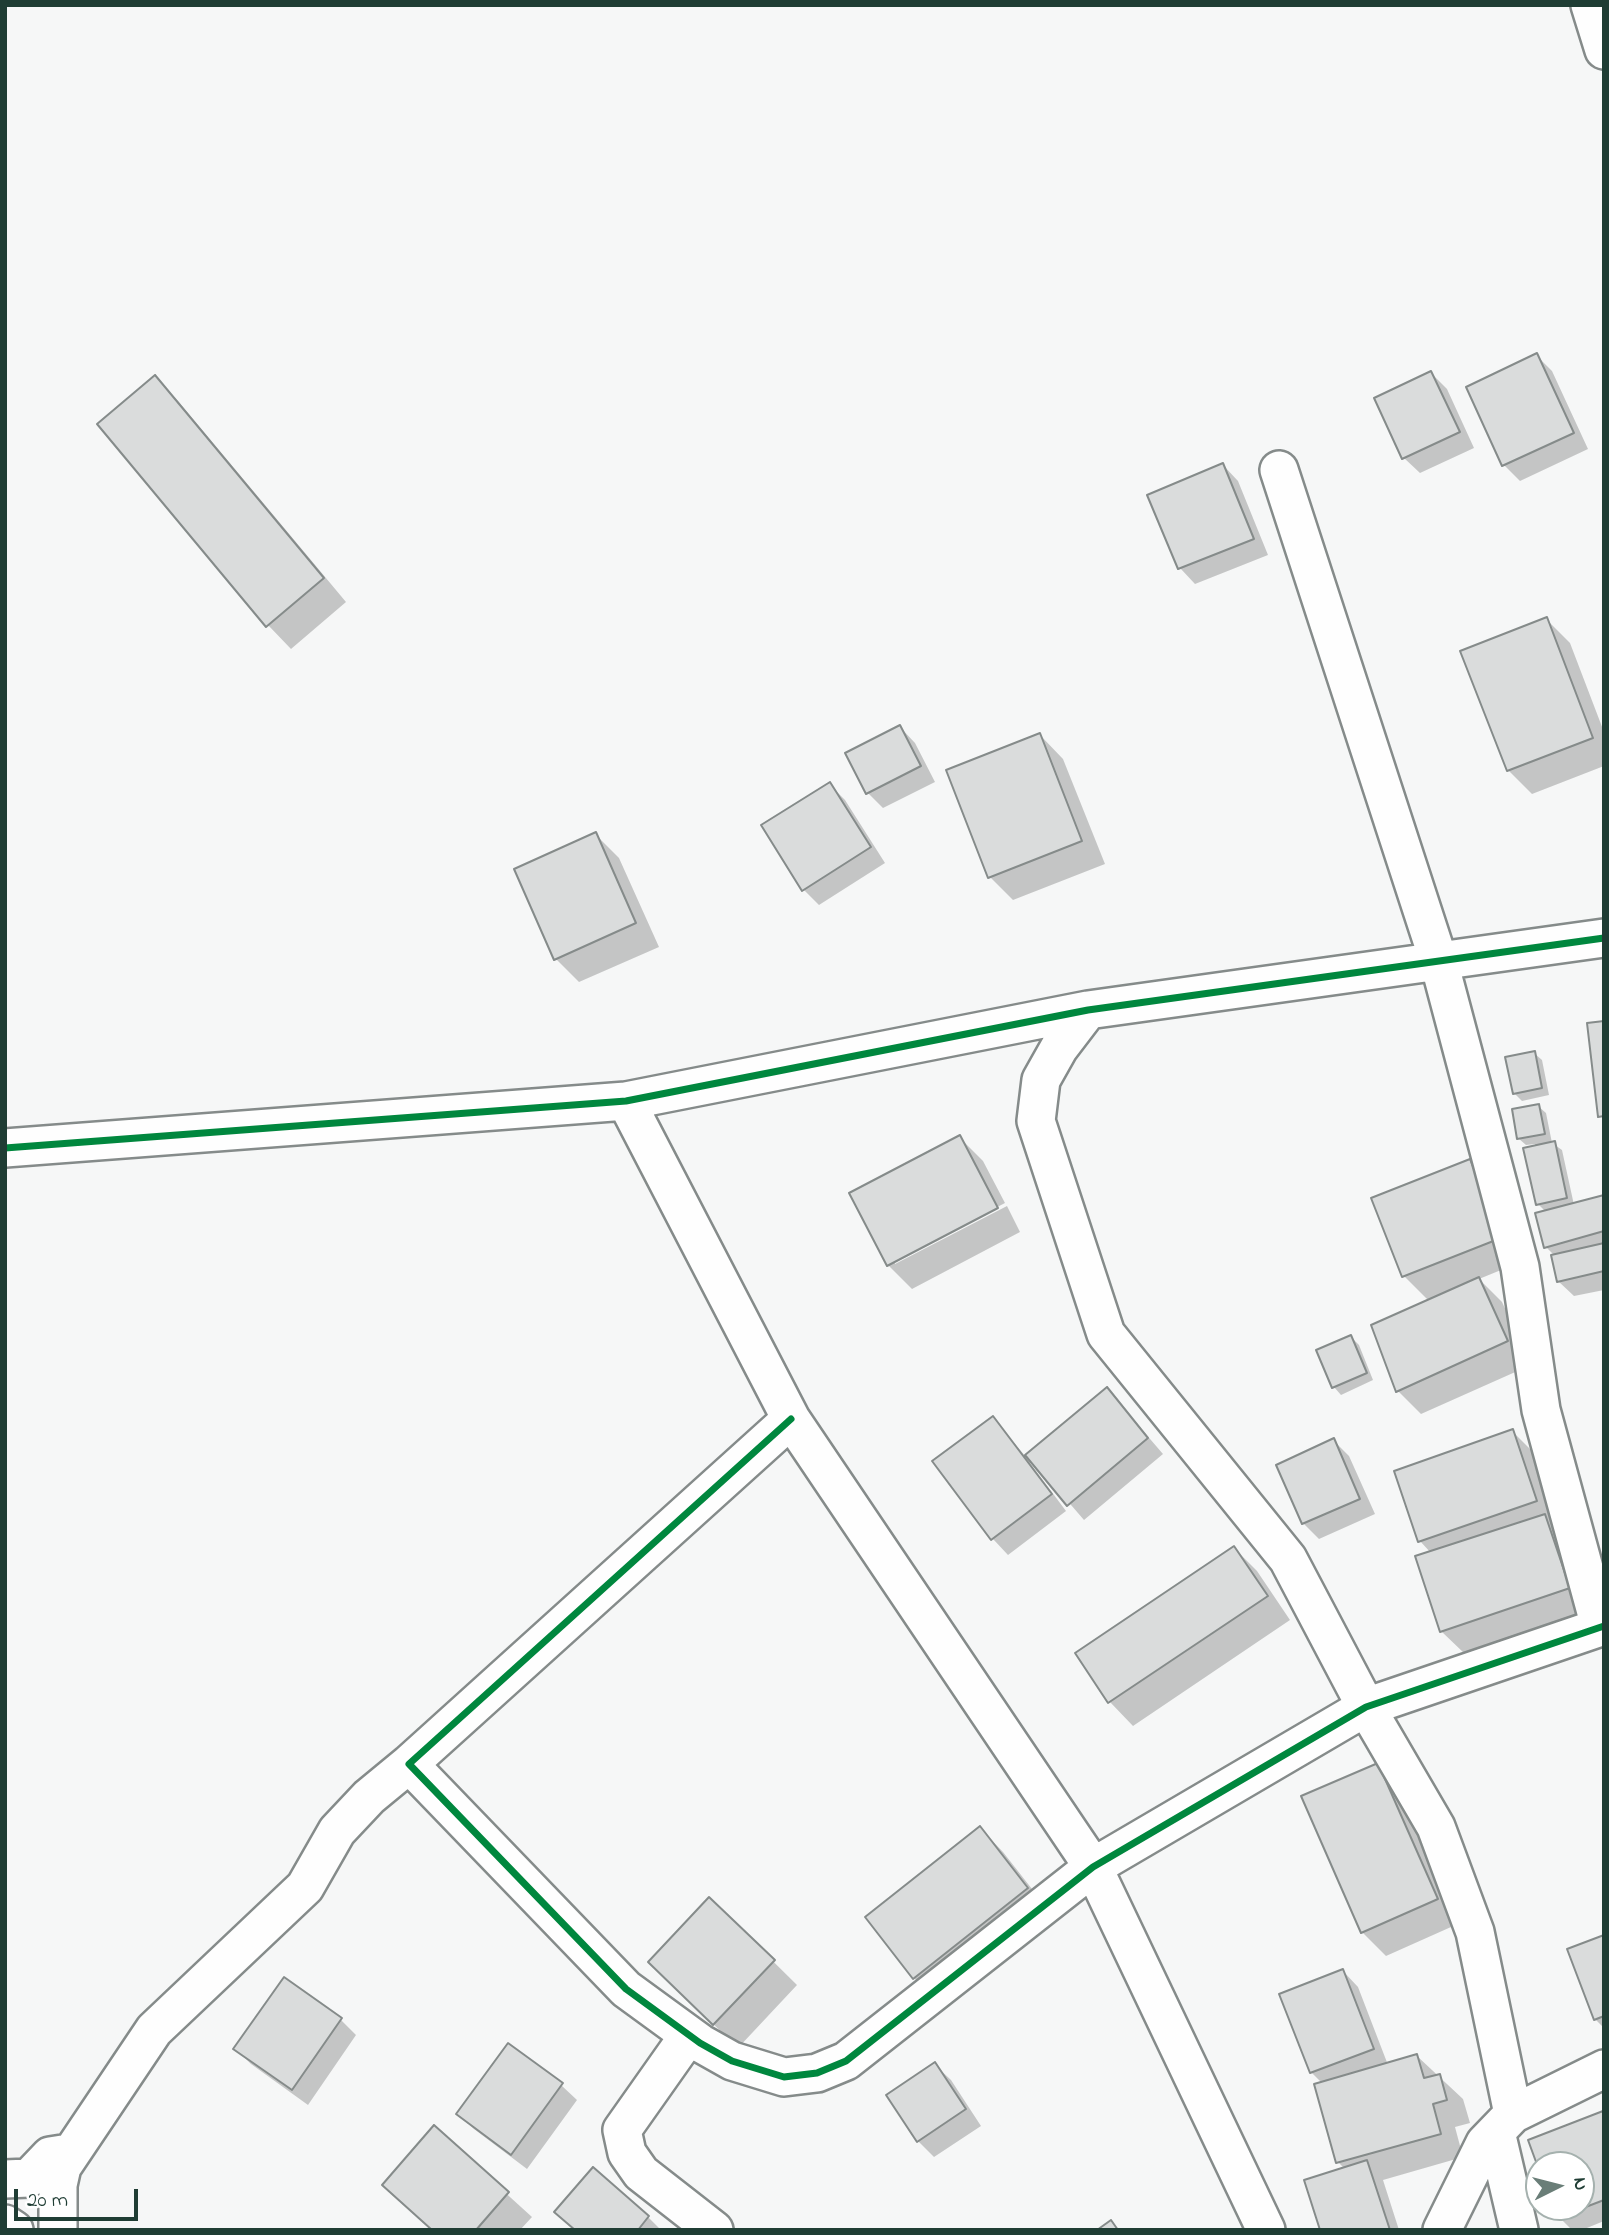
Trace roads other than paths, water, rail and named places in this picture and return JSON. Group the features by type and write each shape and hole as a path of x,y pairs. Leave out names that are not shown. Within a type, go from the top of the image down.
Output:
{"street":[{"path":"1590,5 1604,50"},
{"path":"409,1764 626,1989 689,2035 732,2061 784,2077 817,2073 846,2061 1093,1867 1366,1707 1602,1627 1541,1410 1520,1267 1438,962 1279,470"},
{"path":"5,1148 626,1101 1088,1010 1604,938"},
{"path":"1088,1010 1059,1048 1041,1080 1036,1121 1106,1335 1288,1559 1366,1707 1436,1827 1475,1932 1519,2230"},
{"path":"626,1101 791,1419 1093,1867 1262,2228"},
{"path":"28,2230 59,2216 62,2167 69,2153 154,2030 305,1887 337,1831 369,1797 409,1764 791,1419"},
{"path":"689,2035 622,2130 627,2153 641,2173 714,2230"},
{"path":"1442,2230 1485,2143 1504,2123 1604,2069"},
{"path":"5,2179 29,2178 50,2156 69,2153"},
{"path":"5,2224 14,2230"}]}
